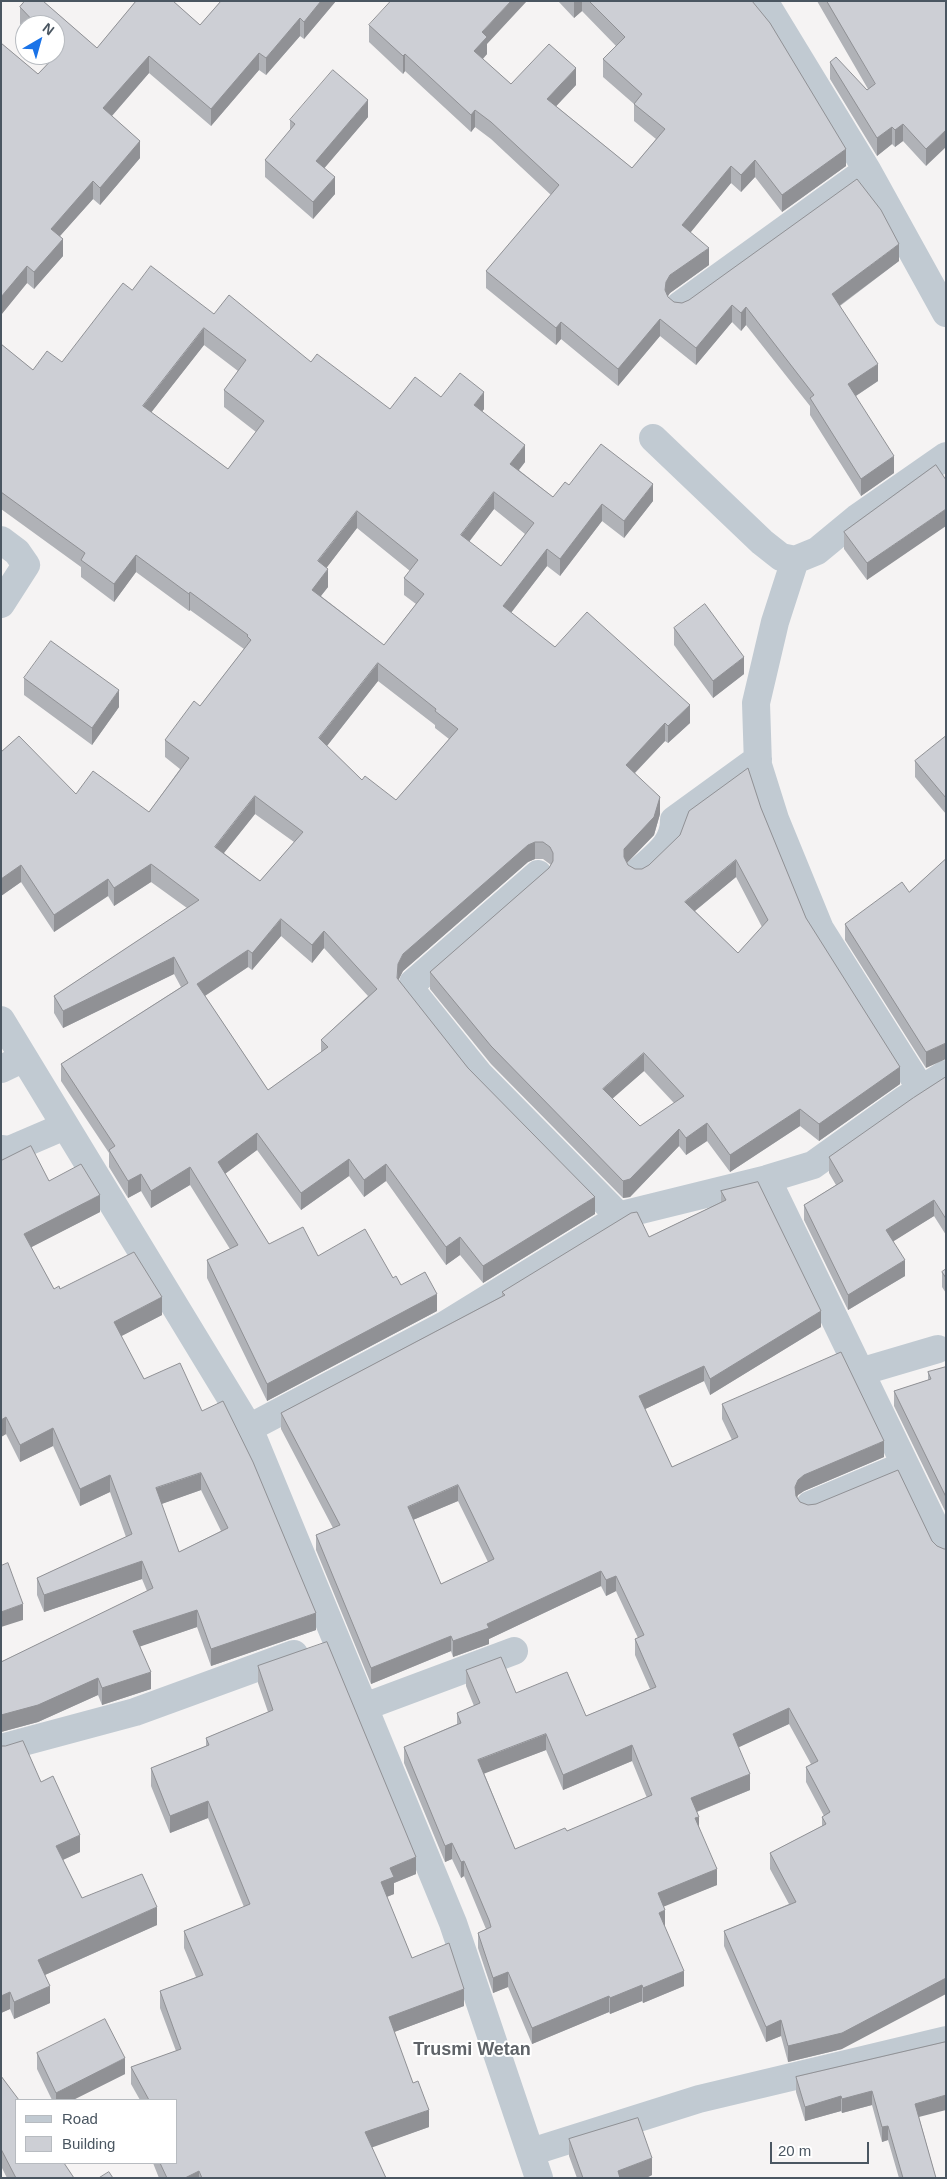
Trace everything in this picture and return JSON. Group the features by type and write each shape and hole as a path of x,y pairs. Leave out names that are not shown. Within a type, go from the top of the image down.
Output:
{"street":[{"path":"764,1 867,170 946,313"},
{"path":"680,305 867,170"},
{"path":"653,438 762,542 781,557 795,560 817,551 857,518 946,456"},
{"path":"1,540 17,552 26,566 1,604"},
{"path":"795,560 775,622 756,703 758,759 775,819 820,930 921,1089"},
{"path":"639,871 665,846 674,833 674,820 758,759"},
{"path":"538,874 414,983 412,991 479,1074 620,1217"},
{"path":"1,1020 13,1063 65,1126 249,1428 453,1923 539,2178"},
{"path":"249,1428 445,1325 620,1217 813,1166 921,1089 946,1074"},
{"path":"1,1150 9,1150 65,1126"},
{"path":"767,1179 946,1549"},
{"path":"860,1372 938,1349"},
{"path":"810,1505 905,1465"},
{"path":"1,1748 136,1712 336,1640"},
{"path":"364,1707 514,1650"},
{"path":"531,2152 699,2099 946,2040"}],"building":[{"path":"25,1 43,1 59,15 28,15 20,7"},
{"path":"136,1 173,1 200,25 221,1 321,1 304,22 300,18 266,58 259,53 211,109 149,56 103,108 140,141 100,188 93,181 51,229 63,239 34,272 27,266 1,297 1,43 15,55 15,65 27,65 38,74 47,65 65,65 65,20 97,48"},
{"path":"391,1 511,1 482,32 487,37 474,51 511,84 549,44 576,68 547,99 632,168 665,129 634,104 642,94 603,59 625,37 589,1 752,1 770,23 846,149 782,195 755,160 741,175 731,166 682,225 709,248 670,275 666,282 665,290 668,297 674,302 682,303 689,300 857,179 881,210 899,244 832,294 878,364 848,384 894,456 861,479 810,398 814,395 746,307 741,313 732,305 696,348 660,319 618,369 561,322 556,328 486,271 559,185 491,122 475,110 471,115 405,54 403,56 369,25"},
{"path":"827,1 946,1 946,130 926,149 903,124 895,130 892,127 877,138 830,62 836,57 867,90 875,84"},
{"path":"333,70 368,100 316,161 335,177 313,202 265,160 295,124 290,120"},
{"path":"151,266 214,314 229,295 311,362 317,354 390,409 415,377 441,397 460,373 484,392 474,405 525,445 510,464 553,497 565,482 569,485 601,444 653,484 624,521 602,504 560,559 547,549 503,606 555,647 587,612 690,705 668,726 665,723 626,765 660,797 654,817 624,849 624,857 628,865 635,869 642,869 649,865 680,835 689,811 748,768 761,808 806,918 900,1067 819,1124 800,1109 730,1155 707,1123 686,1138 679,1129 630,1179 623,1181 491,1046 430,972 549,868 553,861 553,853 550,847 543,842 535,842 528,845 403,954 398,964 397,978 468,1068 595,1197 483,1266 460,1237 446,1247 386,1164 364,1180 349,1159 301,1193 257,1133 218,1162 269,1244 303,1227 318,1256 365,1229 393,1278 396,1276 401,1285 425,1272 437,1294 267,1384 207,1260 238,1245 190,1167 151,1191 141,1174 128,1181 109,1150 115,1146 61,1064 188,983 174,957 63,1011 54,996 199,900 151,864 114,888 108,879 54,915 21,865 1,879 1,752 19,736 76,794 93,771 149,812 189,758 165,740 194,701 200,706 251,640 248,635 190,592 189,594 136,555 114,584 81,560 85,553 1,492 1,344 33,370 47,351 62,362 123,283 132,290","holes":["204,328 246,360 224,390 264,421 228,469 143,406","494,492 534,523 501,566 461,535","357,511 418,560 404,578 424,594 384,645 312,590 328,569 318,561","378,663 458,729 396,800 365,776 362,780 319,738","255,796 303,832 260,881 215,847","736,860 768,920 738,953 685,902","281,919 312,945 324,931 377,989 321,1040 328,1047 268,1090 197,984 248,950 252,953","644,1053 684,1096 640,1126 603,1089"]},
{"path":"936,465 946,480 946,509 867,563 844,532"},
{"path":"705,604 744,657 713,681 674,628"},
{"path":"51,641 119,690 92,728 24,678"},
{"path":"946,736 946,798 915,761"},
{"path":"946,859 946,1043 926,1052 845,924 902,882 909,892"},
{"path":"946,1077 946,1219 934,1200 886,1230 905,1260 848,1295 804,1205 843,1181 829,1157"},
{"path":"31,1146 49,1181 81,1164 100,1195 24,1234 54,1289 59,1286 60,1289 134,1252 162,1297 114,1322 144,1379 180,1363 202,1411 223,1401 253,1462 316,1613 211,1649 197,1610 133,1631 151,1672 102,1688 98,1678 38,1705 1,1715 1,1662 153,1588 142,1561 44,1595 37,1578 132,1534 110,1475 80,1489 53,1428 20,1445 6,1417 1,1420 1,1161","holes":["201,1473 228,1528 179,1552 156,1488"]},
{"path":"758,1182 821,1311 710,1379 704,1366 639,1396 672,1467 738,1437 722,1404 841,1352 884,1441 804,1475 798,1480 795,1487 796,1496 800,1502 808,1505 816,1504 898,1470 932,1541 937,1546 946,1549 946,1978 842,2033 788,2046 781,2020 766,2027 724,1931 796,1902 770,1853 826,1824 822,1817 830,1812 806,1767 818,1761 789,1708 733,1734 750,1774 691,1798 699,1817 695,1818 717,1869 658,1893 665,1910 659,1913 684,1971 643,1988 642,1985 610,1998 609,1996 532,2028 508,1972 493,1978 478,1933 491,1927 489,1920 464,1861 461,1862 452,1843 445,1846 404,1747 461,1723 457,1713 480,1703 466,1670 501,1657 516,1693 567,1672 586,1716 656,1687 635,1639 644,1635 616,1576 606,1580 601,1571 487,1624 489,1628 453,1641 451,1636 371,1668 316,1535 340,1525 281,1413 505,1295 502,1292 631,1213 637,1212 649,1237 726,1200 721,1191","holes":["458,1485 494,1559 441,1584 408,1507","546,1734 563,1775 632,1745 652,1795 567,1831 565,1828 515,1849 478,1760"]},
{"path":"946,1269 946,1278 942,1272"},
{"path":"946,1367 946,1497 894,1391 931,1379 928,1372"},
{"path":"8,1563 23,1604 1,1612 1,1566"},
{"path":"327,1642 416,1857 390,1868 394,1877 381,1882 412,1958 449,1943 464,1989 389,2017 413,2083 418,2081 429,2110 365,2132 386,2178 202,2178 199,2171 185,2178 167,2178 160,2164 178,2164 178,2099 148,2099 131,2067 181,2049 160,1991 203,1975 184,1931 250,1904 208,1801 170,1816 151,1768 209,1745 206,1738 273,1710 258,1666"},
{"path":"23,1741 41,1782 53,1776 80,1835 56,1846 82,1898 142,1874 157,1907 38,1960 50,1986 14,2002 10,1992 1,1996 1,1746"},
{"path":"105,2019 125,2058 56,2093 37,2053"},
{"path":"946,2042 946,2095 915,2104 936,2178 903,2178 888,2126 882,2127 872,2091 842,2099 841,2096 805,2107 796,2077"},
{"path":"1,2076 18,2099 15,2099 15,2164 65,2164 74,2178 16,2178 1,2149"},
{"path":"638,2118 652,2158 618,2171 620,2178 583,2178 569,2139"},
{"path":"109,2172 113,2178 99,2178"}],"district":[{"name":"Trusmi Wetan","path":"472,2050"}]}
